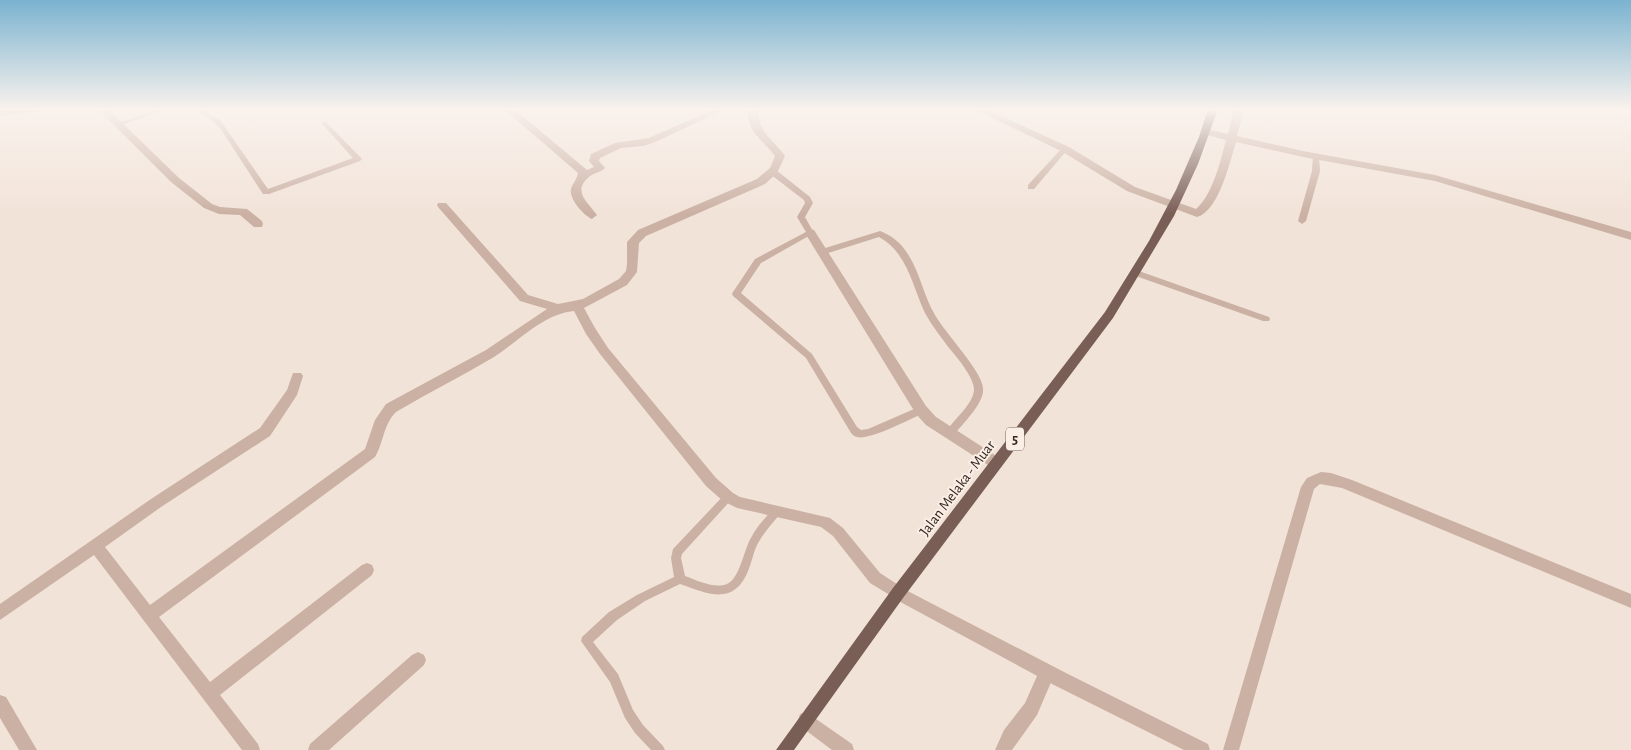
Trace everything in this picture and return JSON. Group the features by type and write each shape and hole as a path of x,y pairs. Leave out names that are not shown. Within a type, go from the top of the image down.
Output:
{"main road":[{"name":"Jalan Melaka - Muar","path":"784,750 898,593 1109,315 1136,273 1175,205 1201,144"}],"street":[{"path":"140,144 175,180 208,206 219,210 243,212 258,224"},
{"path":"551,144 576,165 584,176"},
{"path":"592,215 577,199 576,190 584,176 600,168 594,161 595,156 619,145 631,144"},
{"path":"149,615 370,453 377,444 378,424 382,416 390,408 490,353 538,318 558,308 577,306 623,282 631,272 633,242 637,237 759,183 773,172 780,162 780,156 770,144"},
{"path":"1054,144 1131,189 1197,212 1206,206 1224,164 1229,144"},
{"path":"1258,144 1315,157 1460,184 1631,236"},
{"path":"442,205 524,298 558,308"},
{"path":"810,232 921,410 931,421 996,463"},
{"path":"577,306 590,332 604,351 710,482 728,498 737,502 825,522 838,532 875,578 898,593 1047,673 1201,750"},
{"path":"0,613 265,432 293,391 297,376"},
{"path":"1230,750 1308,487 1317,477 1325,477 1347,484 1631,601"},
{"path":"96,546 252,750"},
{"path":"208,693 367,570"},
{"path":"316,750 418,660"},
{"path":"1003,750 1010,736 1031,709 1047,673"},
{"path":"0,703 28,750"},
{"path":"806,720 846,750"}],"lane":[{"path":"234,144 266,192 358,159 344,144"},
{"path":"1031,187 1065,149"},
{"path":"1302,221 1316,171 1315,157"},
{"path":"773,172 807,199 809,203 801,217 810,232 758,261 736,294 810,356 854,430 859,434 869,433 921,410"},
{"path":"822,252 880,234 893,242 904,256 930,314 979,387 978,398 950,433"},
{"path":"1136,273 1266,319"},
{"path":"680,579 676,558 678,552 728,498"},
{"path":"659,750 639,729 629,714 614,678 586,641 613,616 641,598 680,579 720,590 731,586 738,580 744,570 752,544 761,529 777,511"}]}
